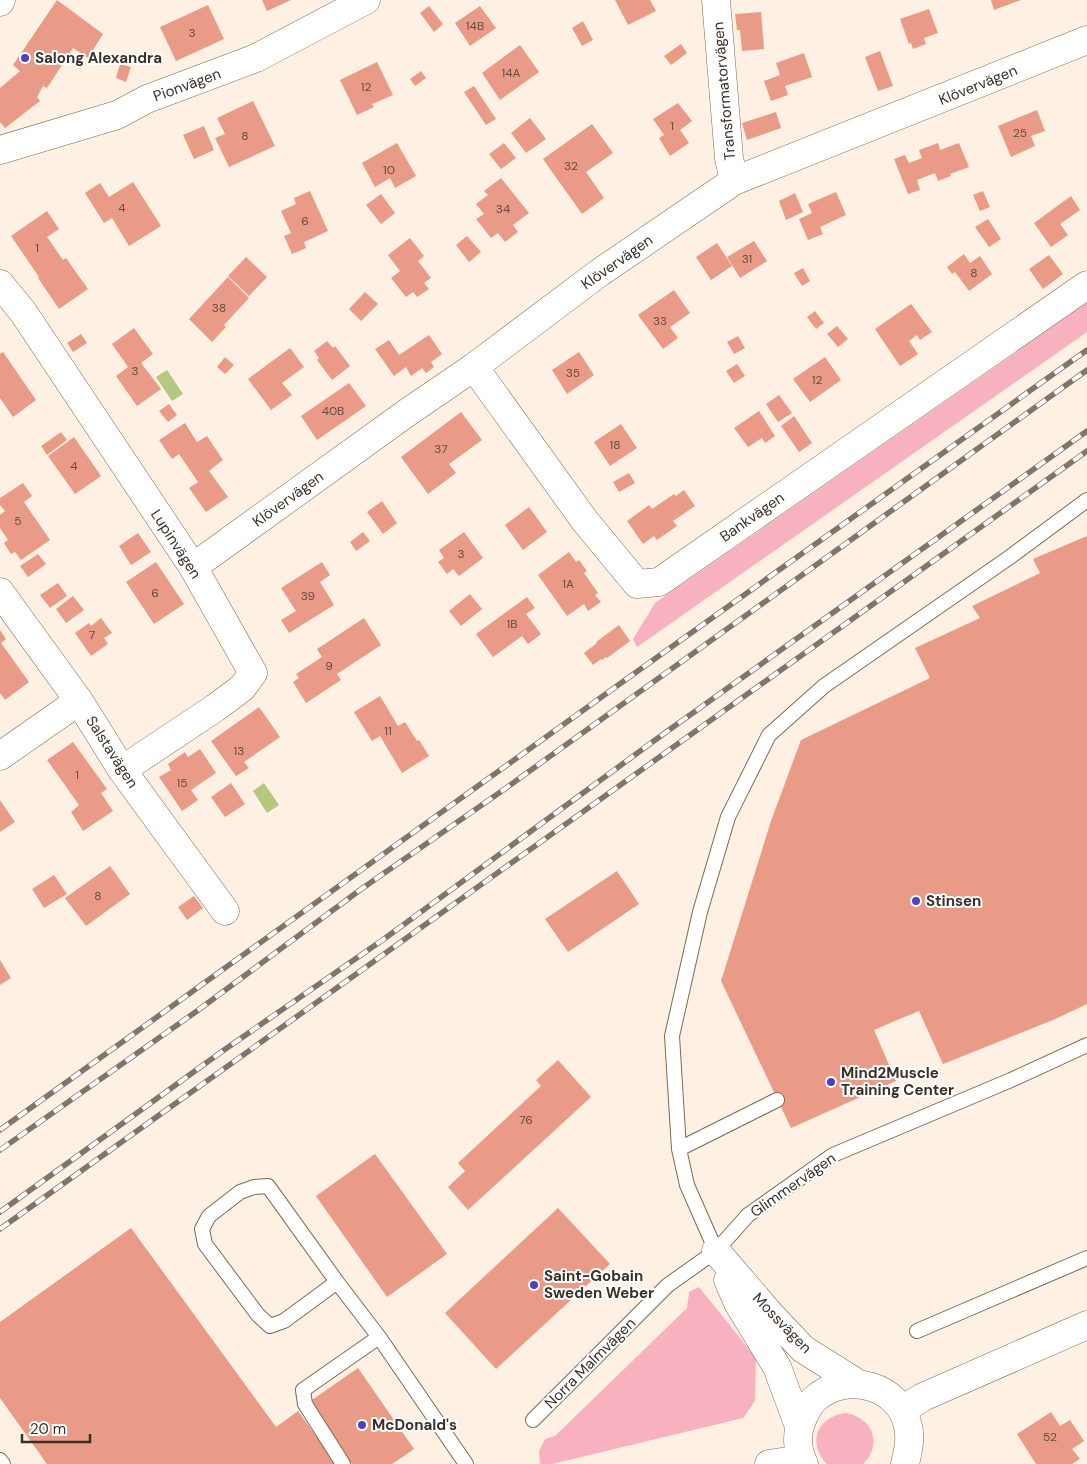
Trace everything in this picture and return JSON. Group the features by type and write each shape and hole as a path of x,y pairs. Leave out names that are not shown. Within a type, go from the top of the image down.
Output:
{"street":[{"name":"Pionvägen","path":"0,150 117,115 147,99 239,66 366,0"},
{"name":"Transformatorvägen","path":"716,0 729,158 734,181"},
{"name":"Klövervägen","path":"192,568 599,274 734,181 1087,40"},
{"name":"Lupinvägen","path":"0,284 23,312 192,568 253,674 242,688 122,770"},
{"name":"Bankvägen","path":"474,366 584,521 637,584 659,582 1087,285"},
{"name":"Salstavägen","path":"0,592 79,701 122,770 225,911"},
{"path":"0,756 79,701"},
{"name":"Mossvägen","path":"716,1251 769,1313 803,1349 857,1383 876,1388 891,1397 902,1410"},
{"name":"Mossvägen","path":"716,1251 738,1303 777,1367 799,1426"},
{"path":"910,1457 908,1426 902,1410 923,1397 1087,1325"},
{"name":"Mossvägen","path":"802,1462 798,1444 799,1426 808,1407 816,1398 832,1387 857,1383"},
{"path":"769,1464 802,1462"}],"lane":[{"name":"Mossvägen","path":"716,1251 688,1185 678,1149 672,1036 684,976 700,912 728,817 769,736 824,686 1087,500"},
{"name":"Glimmervägen","path":"716,1251 748,1215 833,1155 1011,1080 1087,1045"},
{"path":"678,1149 778,1100"},
{"path":"337,1282 284,1321 270,1326 258,1316 206,1244 202,1229 208,1216 240,1192 254,1187 268,1186 379,1337 465,1464"},
{"name":"Norra Malmvägen","path":"533,1420 668,1286 716,1251"},
{"path":"917,1331 1087,1258"},
{"path":"343,1464 305,1404 303,1390 379,1337"},
{"path":"0,1460 3,1464"}],"shaded area":[{"path":"1087,303 1087,332 637,647 633,639 655,603"},
{"path":"167,370 183,394 172,401 156,377"},
{"path":"264,783 279,805 267,813 253,791"},
{"path":"699,1287 756,1358 755,1401 743,1418 552,1464 540,1464 539,1451 545,1439 555,1436 687,1308 689,1292"},
{"path":"846,1413 863,1420 869,1426 874,1440 873,1448 863,1464 827,1464 817,1448 816,1439 818,1432 828,1419"}],"building":[{"path":"57,0 103,34 88,58 73,48 47,88 43,86 37,97 40,101 5,128 0,122 0,88 20,71 13,65"},
{"path":"262,0 291,0 267,11"},
{"path":"615,0 650,0 656,11 628,25"},
{"path":"991,0 1021,0 994,10"},
{"path":"208,5 224,39 176,61 160,27"},
{"path":"429,6 443,24 434,32 420,13"},
{"path":"480,6 496,28 470,46 455,23"},
{"path":"929,9 938,33 924,38 926,44 913,49 911,43 909,44 900,19"},
{"path":"761,12 764,49 742,51 740,30 737,30 735,14"},
{"path":"583,21 593,40 582,46 572,28"},
{"path":"681,44 687,53 671,65 664,56"},
{"path":"520,45 539,72 500,100 482,73"},
{"path":"880,51 893,86 878,91 865,57"},
{"path":"804,53 812,77 785,86 788,95 771,101 764,81 780,75 776,63"},
{"path":"377,62 393,95 372,104 374,107 357,115 340,80"},
{"path":"120,64 131,67 126,82 116,78"},
{"path":"421,71 426,78 415,86 410,79"},
{"path":"474,86 496,119 486,125 464,92"},
{"path":"253,101 275,146 229,167 215,138 225,134 217,118"},
{"path":"678,103 692,121 680,130 689,143 670,156 659,138 664,135 653,119"},
{"path":"1037,110 1045,131 1031,136 1035,146 1011,157 998,126"},
{"path":"776,112 781,128 747,140 742,123"},
{"path":"530,118 546,139 526,153 511,133"},
{"path":"592,124 613,153 586,172 604,198 582,214 543,159"},
{"path":"204,126 214,150 194,159 183,135"},
{"path":"397,143 416,176 395,188 390,178 375,187 362,163"},
{"path":"504,143 516,158 501,169 489,154"},
{"path":"938,143 940,150 959,143 969,167 938,181 935,173 917,180 920,190 908,194 894,159 905,155 909,163 922,158 919,150"},
{"path":"501,178 529,213 513,225 518,232 505,242 498,233 491,238 476,219 484,214 476,204 488,195 484,191"},
{"path":"133,182 161,226 129,246 112,218 104,223 85,193 100,183 109,197"},
{"path":"310,191 328,231 304,242 306,248 292,254 284,236 291,233 281,211 296,204 294,198"},
{"path":"983,191 990,207 980,211 973,195"},
{"path":"836,192 846,215 820,227 823,234 808,240 799,219 812,213 808,204"},
{"path":"795,193 803,212 786,220 779,201"},
{"path":"381,194 395,213 381,224 366,205"},
{"path":"1071,196 1080,210 1060,224 1068,235 1051,247 1034,223"},
{"path":"47,211 59,229 47,237 63,260 66,258 88,289 59,309 11,236"},
{"path":"988,219 1001,239 989,247 975,227"},
{"path":"467,236 481,252 469,262 456,245"},
{"path":"410,238 424,256 418,261 431,278 424,283 429,289 417,297 413,292 406,297 391,278 400,271 388,255"},
{"path":"754,241 767,261 740,278 727,257"},
{"path":"717,243 732,266 711,280 696,257"},
{"path":"964,254 970,263 980,256 992,274 969,291 955,272 952,274 947,267"},
{"path":"1049,255 1063,274 1043,289 1029,269"},
{"path":"246,257 267,277 249,296 228,276"},
{"path":"803,268 810,281 802,286 794,273"},
{"path":"228,277 249,298 224,325 226,327 212,342 189,319"},
{"path":"674,290 690,313 670,327 678,338 663,349 638,315"},
{"path":"365,292 378,304 361,321 349,309"},
{"path":"911,304 932,332 920,340 917,335 909,341 918,354 900,366 875,329"},
{"path":"815,311 824,323 816,329 807,317"},
{"path":"837,326 848,339 838,347 827,334"},
{"path":"134,328 153,354 141,363 161,389 137,406 116,376 128,367 112,344"},
{"path":"81,334 87,343 73,352 67,343"},
{"path":"429,335 442,354 431,362 434,367 426,373 422,368 411,376 406,367 394,376 375,349 389,340 399,355"},
{"path":"738,336 745,348 734,354 727,342"},
{"path":"327,341 333,348 335,346 350,366 332,380 317,360 319,358 314,351"},
{"path":"290,348 304,367 282,383 292,395 271,410 248,379"},
{"path":"3,352 36,400 13,417 0,398 0,354"},
{"path":"579,352 594,375 567,394 552,370"},
{"path":"225,357 234,365 225,374 217,367"},
{"path":"825,357 841,380 810,402 793,379"},
{"path":"737,364 745,376 734,383 726,371"},
{"path":"349,383 366,406 317,440 301,416"},
{"path":"779,395 792,413 778,422 766,404"},
{"path":"169,404 177,415 168,422 159,411"},
{"path":"759,411 775,436 765,443 762,438 748,447 734,428"},
{"path":"461,412 482,440 449,464 456,473 428,494 401,457"},
{"path":"794,416 812,443 799,452 781,426"},
{"path":"185,423 197,442 207,436 223,460 209,471 228,497 206,512 189,488 198,482 179,454 172,459 159,440"},
{"path":"621,424 637,448 610,466 594,442"},
{"path":"61,432 67,440 47,455 41,446"},
{"path":"74,437 101,476 75,494 48,456"},
{"path":"629,473 635,483 619,492 613,482"},
{"path":"23,483 32,496 24,502 50,540 21,560 15,552 11,554 4,543 8,540 0,528 0,515 5,511 0,505 0,498"},
{"path":"684,490 695,506 673,521 677,526 657,540 654,536 643,544 627,521 649,505 652,509 674,494 676,496"},
{"path":"382,501 397,523 383,534 367,512"},
{"path":"529,507 547,532 523,550 505,525"},
{"path":"363,532 370,541 356,551 350,542"},
{"path":"464,532 483,558 459,576 453,569 447,574 438,562 444,558 439,550"},
{"path":"138,533 151,552 131,565 119,546"},
{"name":"Stinsen","path":"1087,536 1087,1004 1053,1020 943,1064 919,1011 897,1020 874,1030 896,1081 791,1128 721,981 771,821 801,740 930,678 915,648 980,618 972,606 1040,573 1033,559"},
{"path":"569,552 576,562 579,560 587,571 584,573 598,593 595,595 601,602 588,611 584,604 567,616 538,575"},
{"path":"38,554 46,564 28,577 20,566"},
{"path":"156,562 184,604 154,624 126,582"},
{"path":"322,562 330,575 320,582 334,605 289,633 281,620 296,611 281,588"},
{"path":"58,583 67,596 50,608 40,595"},
{"path":"470,594 482,609 461,626 449,611"},
{"path":"73,596 84,610 66,623 56,609"},
{"path":"527,597 535,608 526,614 541,634 528,644 522,636 493,657 476,634"},
{"path":"101,618 112,633 104,638 108,644 91,656 75,633 89,623 91,626"},
{"path":"364,618 381,645 337,674 341,680 306,703 293,682 299,678 296,674 322,657 317,649"},
{"path":"619,625 630,641 607,658 601,659 593,665 584,653"},
{"path":"0,630 6,639 1,643 29,682 5,700 0,693"},
{"path":"380,696 398,726 405,722 429,756 402,773 380,736 372,741 354,712"},
{"path":"259,707 280,737 244,762 249,768 236,776 211,741"},
{"path":"73,742 107,789 101,793 113,811 83,831 71,812 79,805 47,760"},
{"path":"200,749 216,773 191,790 198,800 182,811 159,777 171,770 168,764 185,752 188,757"},
{"path":"231,783 245,804 225,817 211,797"},
{"path":"0,800 15,822 0,832"},
{"path":"110,866 130,894 86,926 65,898"},
{"path":"617,871 639,904 568,952 545,919"},
{"path":"54,875 67,894 44,908 32,889"},
{"path":"194,896 203,908 187,920 178,907"},
{"path":"0,960 11,978 0,985"},
{"path":"558,1060 591,1097 468,1210 448,1187 465,1171 458,1163 541,1086 536,1080"},
{"path":"375,1154 447,1254 387,1297 316,1196"},
{"path":"558,1208 610,1264 496,1369 445,1313"},
{"path":"131,1228 276,1427 298,1411 336,1464 47,1464 0,1398 0,1322"},
{"name":"McDonald's","path":"358,1368 414,1449 392,1464 352,1464 309,1402"},
{"path":"1051,1412 1060,1426 1070,1420 1084,1441 1072,1449 1080,1459 1072,1464 1036,1464 1017,1434"}],"railway":[{"path":"0,1130 1087,350"},
{"path":"0,1150 197,1011 360,890 499,793 1087,370"},
{"path":"0,1212 224,1050 384,939 662,735 1087,431"},
{"path":"0,1229 1087,451"}],"place":[{"name":"Salong Alexandra","path":"25,58"},
{"name":"Stinsen","path":"916,901"},
{"name":"Mind2Muscle Training Center","path":"831,1082"},
{"name":"Saint-Gobain Sweden Weber","path":"534,1285"},
{"name":"McDonald's","path":"362,1425"}]}
